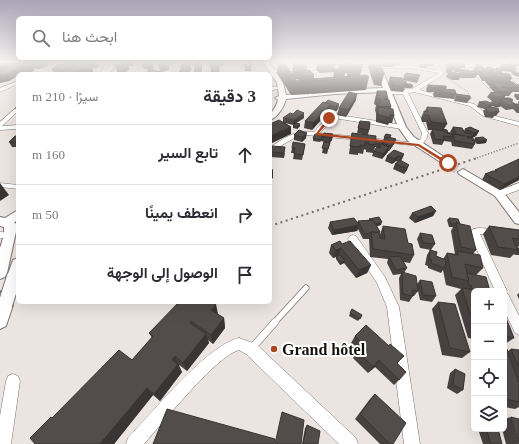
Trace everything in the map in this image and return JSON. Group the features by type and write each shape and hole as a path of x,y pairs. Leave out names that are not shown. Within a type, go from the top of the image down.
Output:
{"main road":[{"path":"276,83 282,98"},
{"path":"274,111 282,98 283,88 279,83"},
{"path":"384,83 402,127 408,136 419,145 448,163"},
{"path":"282,98 387,91"},
{"path":"274,111 299,98"},
{"path":"463,172 499,194 519,220"},
{"path":"0,321 5,305 11,271 9,224"}],"street":[{"path":"1,89 16,83"},
{"path":"387,91 405,93 424,86 428,83"},
{"path":"272,89 279,88"},
{"path":"414,90 474,106 486,115 519,124"},
{"path":"272,149 294,135 307,133 419,145 424,138 425,133 405,93"},
{"path":"16,109 3,119 0,127 16,127"},
{"path":"316,134 329,118 333,116 402,127"},
{"path":"0,185 16,186"},
{"path":"499,194 519,186"},
{"path":"500,288 475,234 476,231 519,234"},
{"path":"353,239 379,274 388,290 393,307 412,444"},
{"path":"507,304 519,329"},
{"path":"134,444 200,372 231,345 237,344 251,349 350,444"},
{"path":"3,444 13,381"}],"lane":[{"path":"484,83 503,100"},
{"path":"251,349 306,288"}],"path":[{"path":"456,83 468,91 471,95 474,106"}],"building":[{"path":"392,83 406,83 406,86 393,85"},
{"path":"493,83 519,85 519,88 502,87 509,88 512,92 500,92"},
{"path":"406,84 411,84 413,86 406,86"},
{"path":"428,85 446,86 446,88 429,87"},
{"path":"443,89 455,90 456,94 435,92 435,90 444,91"},
{"path":"377,91 386,91 388,99 384,99 389,100 391,107 378,106 377,103 381,103 380,99 377,99 376,96 378,96"},
{"path":"349,92 357,94 348,110 339,108"},
{"path":"498,92 505,97 496,97 490,93"},
{"path":"456,94 470,96 470,99 456,96"},
{"path":"504,98 510,98 513,100 508,100"},
{"path":"507,99 516,105 509,105 500,100"},
{"path":"328,100 339,104 336,107 325,103"},
{"path":"486,101 493,104 489,105 479,102"},
{"path":"323,102 331,104 313,123 305,121"},
{"path":"491,102 496,102 501,104 496,105"},
{"path":"378,107 393,109 394,116 390,115 390,118 378,115"},
{"path":"427,107 441,108 447,124 431,122 429,115 425,115 424,111 428,112"},
{"path":"486,107 498,108 499,112 487,112"},
{"path":"297,110 304,113 294,120 283,118 290,113 293,114"},
{"path":"279,120 291,127 272,135 272,123"},
{"path":"360,121 370,122 369,130 358,128"},
{"path":"296,123 300,124 297,127 293,126"},
{"path":"453,127 462,128 465,133 471,134 473,137 467,136 467,138 473,138 475,144 455,141 453,134 465,136 456,134"},
{"path":"470,127 479,131 474,133 465,129"},
{"path":"432,129 445,131 446,133 452,134 453,137 443,136 444,140 435,139"},
{"path":"443,129 447,130 448,133 443,131"},
{"path":"299,130 307,133 302,137 294,135"},
{"path":"324,133 333,134 330,138 322,136"},
{"path":"352,133 376,136 375,145 365,142 365,146 350,146"},
{"path":"315,134 322,135 321,140 313,138"},
{"path":"386,134 391,135 387,138 384,137"},
{"path":"15,136 16,136 16,142 9,142"},
{"path":"388,137 396,139 391,146 382,143"},
{"path":"483,137 487,140 479,141 475,138"},
{"path":"376,140 383,142 382,144 376,144"},
{"path":"293,142 305,144 303,155 294,154 295,148 292,148"},
{"path":"324,142 330,143 328,149 322,148"},
{"path":"381,144 389,147 383,154 374,151 377,147 381,147 379,146"},
{"path":"272,146 285,147 284,153 272,152"},
{"path":"394,150 404,154 401,157 398,156 394,159 387,156"},
{"path":"519,159 519,177 504,184 485,174 497,171 495,170"},
{"path":"400,160 409,165 406,168 395,164"},
{"path":"431,206 436,211 418,217 412,213"},
{"path":"379,217 382,222 375,224 373,220 369,219"},
{"path":"354,218 359,225 334,230 330,222"},
{"path":"449,218 458,219 460,224 451,224"},
{"path":"373,220 380,232 365,234 358,221"},
{"path":"456,223 470,226 476,250 461,247"},
{"path":"383,226 405,229 408,243 412,244 414,255 373,249 371,232 379,233 380,238 385,239"},
{"path":"489,226 519,230 519,239 512,238 518,250 498,247"},
{"path":"420,233 432,235 435,244 423,243"},
{"path":"340,241 342,244 350,241 371,265 359,270 341,248 336,250 331,245"},
{"path":"430,250 437,252 436,256 446,260 445,268 431,263 432,260 429,259"},
{"path":"457,251 480,255 483,268 465,264 469,281 452,277 447,253 458,255"},
{"path":"340,255 345,261 341,262 336,257"},
{"path":"400,256 407,268 396,270 389,257"},
{"path":"402,272 416,276 418,291 412,290 413,296 403,294"},
{"path":"467,273 486,277 489,288 472,288 471,285 469,285"},
{"path":"420,280 432,282 436,296 423,295"},
{"path":"462,288 471,289 471,316"},
{"path":"438,302 455,304 470,352 450,348"},
{"path":"177,304 216,304 211,310 224,318 211,335 191,321 190,323 206,334 183,363 175,356 172,360 178,364 154,394 147,388 100,444 35,444 30,438 51,417 52,418 119,350 132,360 153,336 149,333"},
{"path":"352,309 362,315 360,319 350,313"},
{"path":"507,320 514,338 507,337"},
{"path":"366,325 389,346 390,344 404,356 397,363 406,372 399,380 379,360 373,367 357,351 364,345 355,336"},
{"path":"511,349 519,350 519,368"},
{"path":"507,350 519,383 519,402 507,400"},
{"path":"455,369 465,374 463,390 453,385"},
{"path":"375,394 406,423 393,444 390,444 360,414"},
{"path":"167,409 275,439 274,444 153,444"},
{"path":"282,412 304,420 301,444 275,444"},
{"path":"511,417 519,419 519,443"},
{"path":"307,425 320,431 318,444 303,444"},
{"path":"487,432 499,432 502,444 491,444"}],"tunnel":[{"path":"448,163 463,172"}],"railway":[{"path":"475,159 519,143"},
{"path":"272,225 475,159"},
{"path":"0,292 16,288"}],"place":[{"name":"Grand hôtel","path":"274,349"}],"route":[{"path":"329,118 316,134 419,145 448,163"}]}
